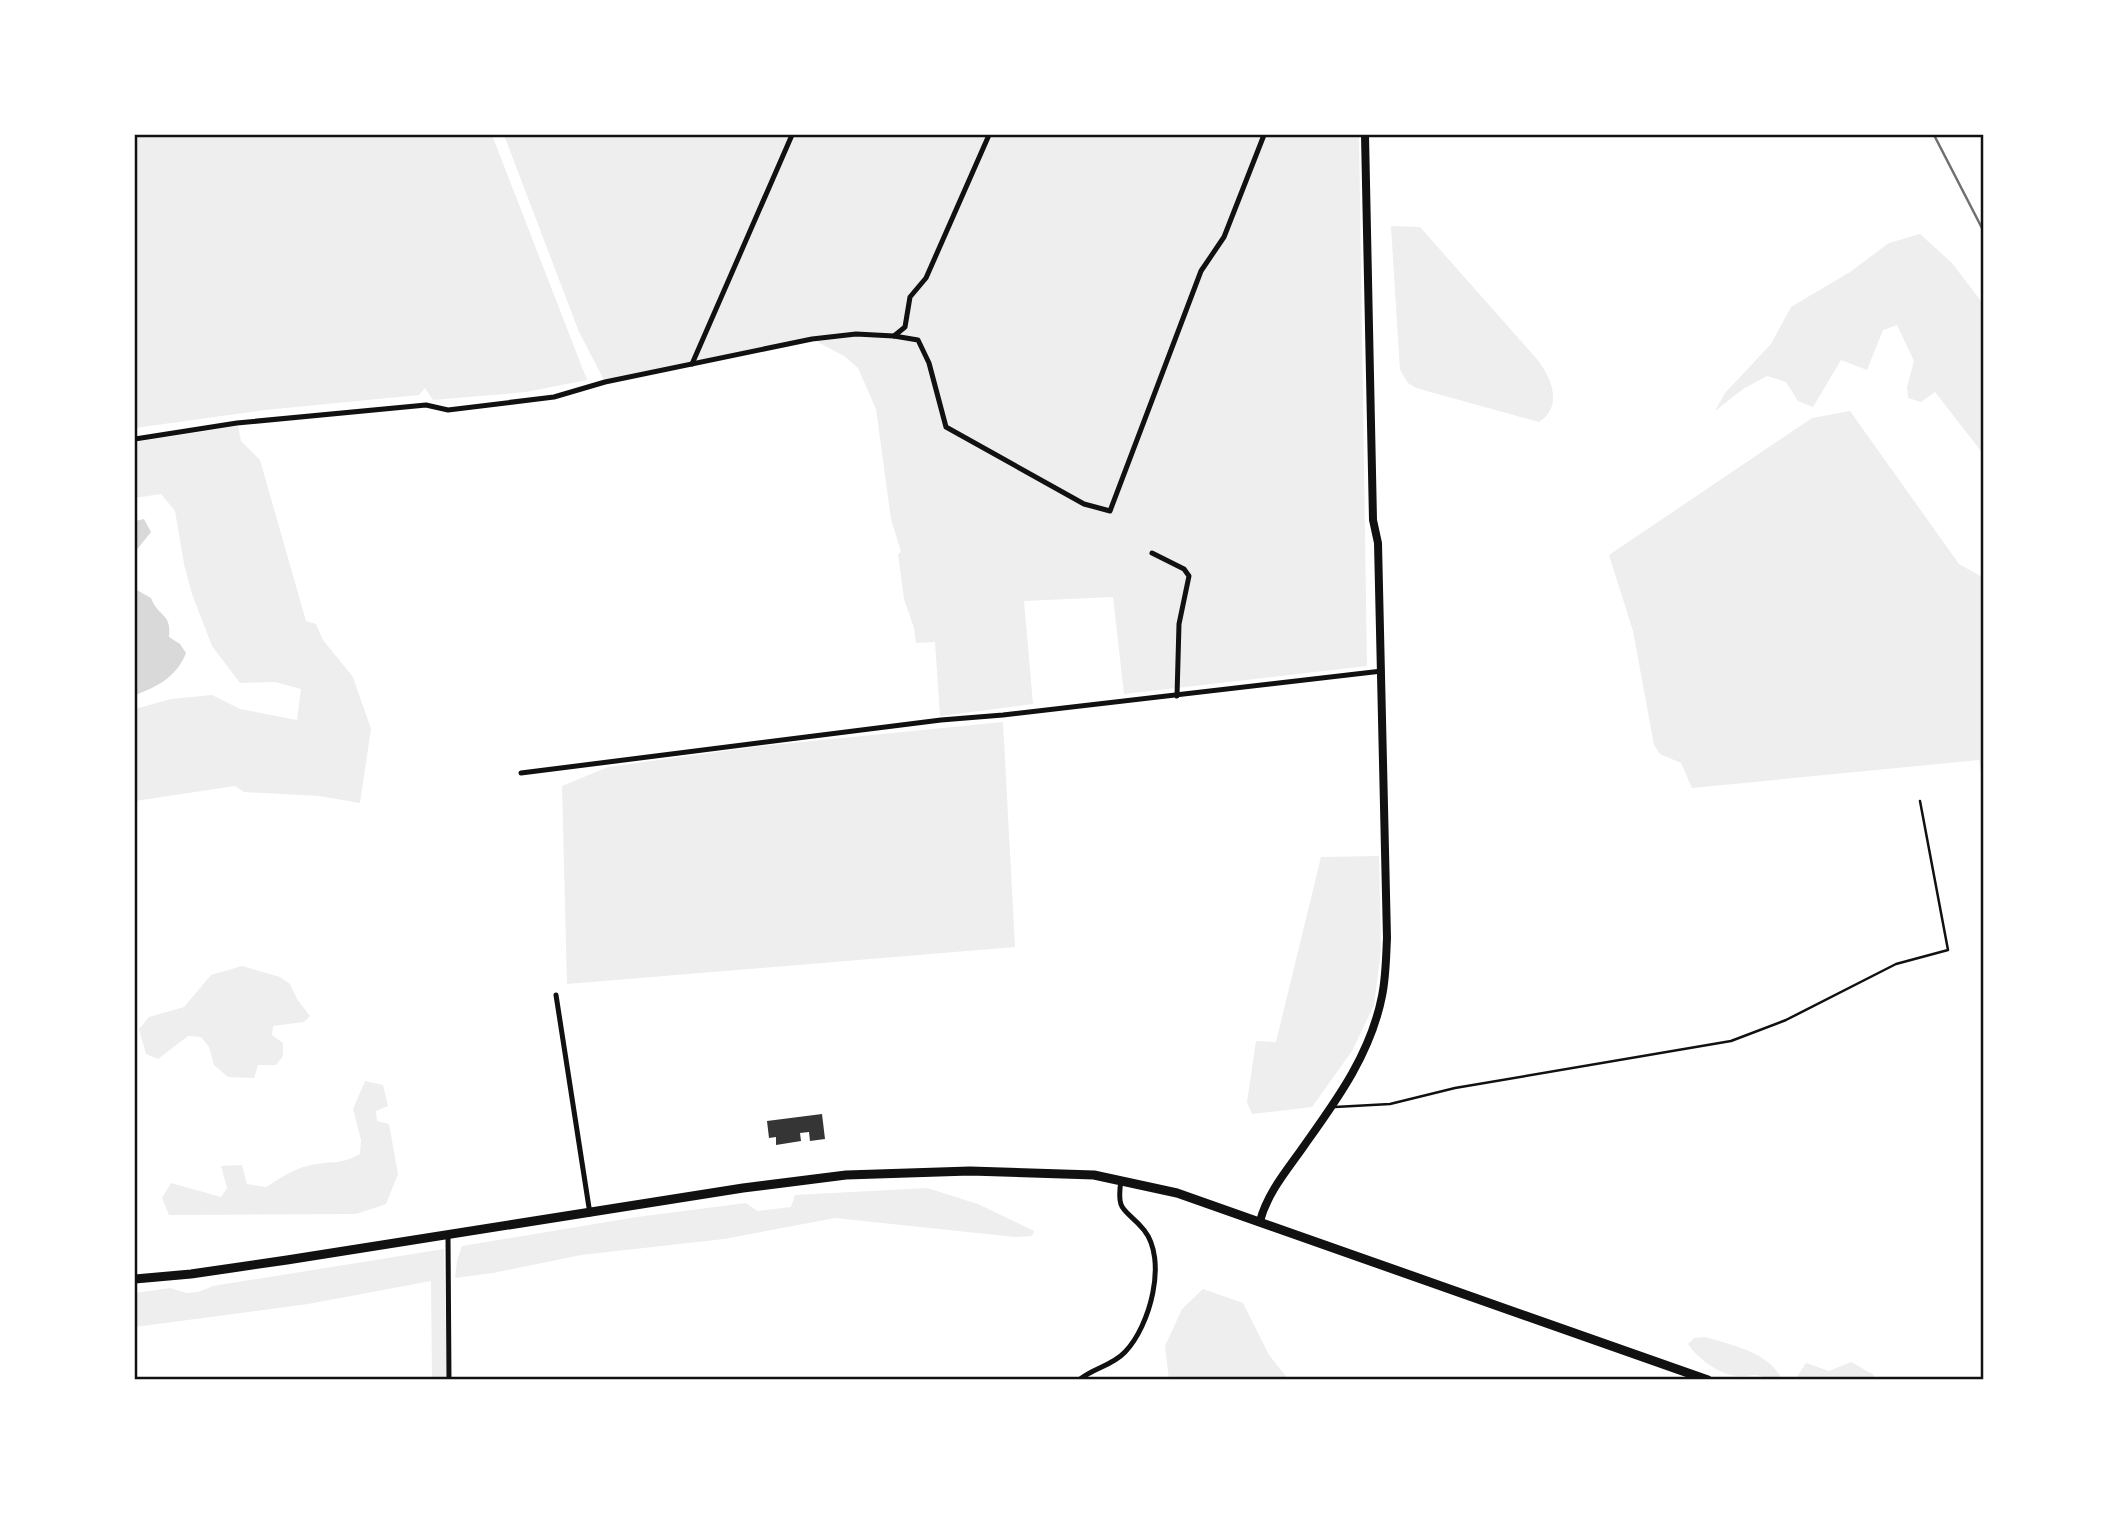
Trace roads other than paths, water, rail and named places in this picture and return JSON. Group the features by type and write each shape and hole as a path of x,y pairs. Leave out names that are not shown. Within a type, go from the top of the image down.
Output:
{"main road":[{"path":"1260,1221 1268,1196 1332,1108 1359,1063 1378,1012 1385,976 1387,938 1382,671 1378,543 1373,520 1365,135"},
{"path":"135,1279 214,1271 743,1188 846,1175 970,1171 1094,1175 1177,1193 1708,1380"}],"street":[{"path":"692,364 792,135"},
{"path":"894,336 905,327 910,297 926,278 989,135"},
{"path":"135,439 237,422 426,405 447,410 527,401 812,339 856,334 894,336 918,340 929,363 946,427 1084,504 1110,510 1202,271 1224,237 1264,135"},
{"path":"1152,553 1184,569 1189,576 1180,624 1177,696"},
{"path":"521,773 929,722 1382,671"},
{"path":"555,995 590,1214"},
{"path":"1079,1380 1109,1365 1124,1353 1144,1325 1149,1307 1155,1266 1152,1245 1118,1200 1121,1180"},
{"path":"448,1236 449,1380"}],"lane":[{"path":"1332,1108 1390,1104 1455,1088 1731,1041 1786,1020 1896,964 1948,950 1920,801"}],"railway":[{"path":"1934,135 1984,232"}]}
